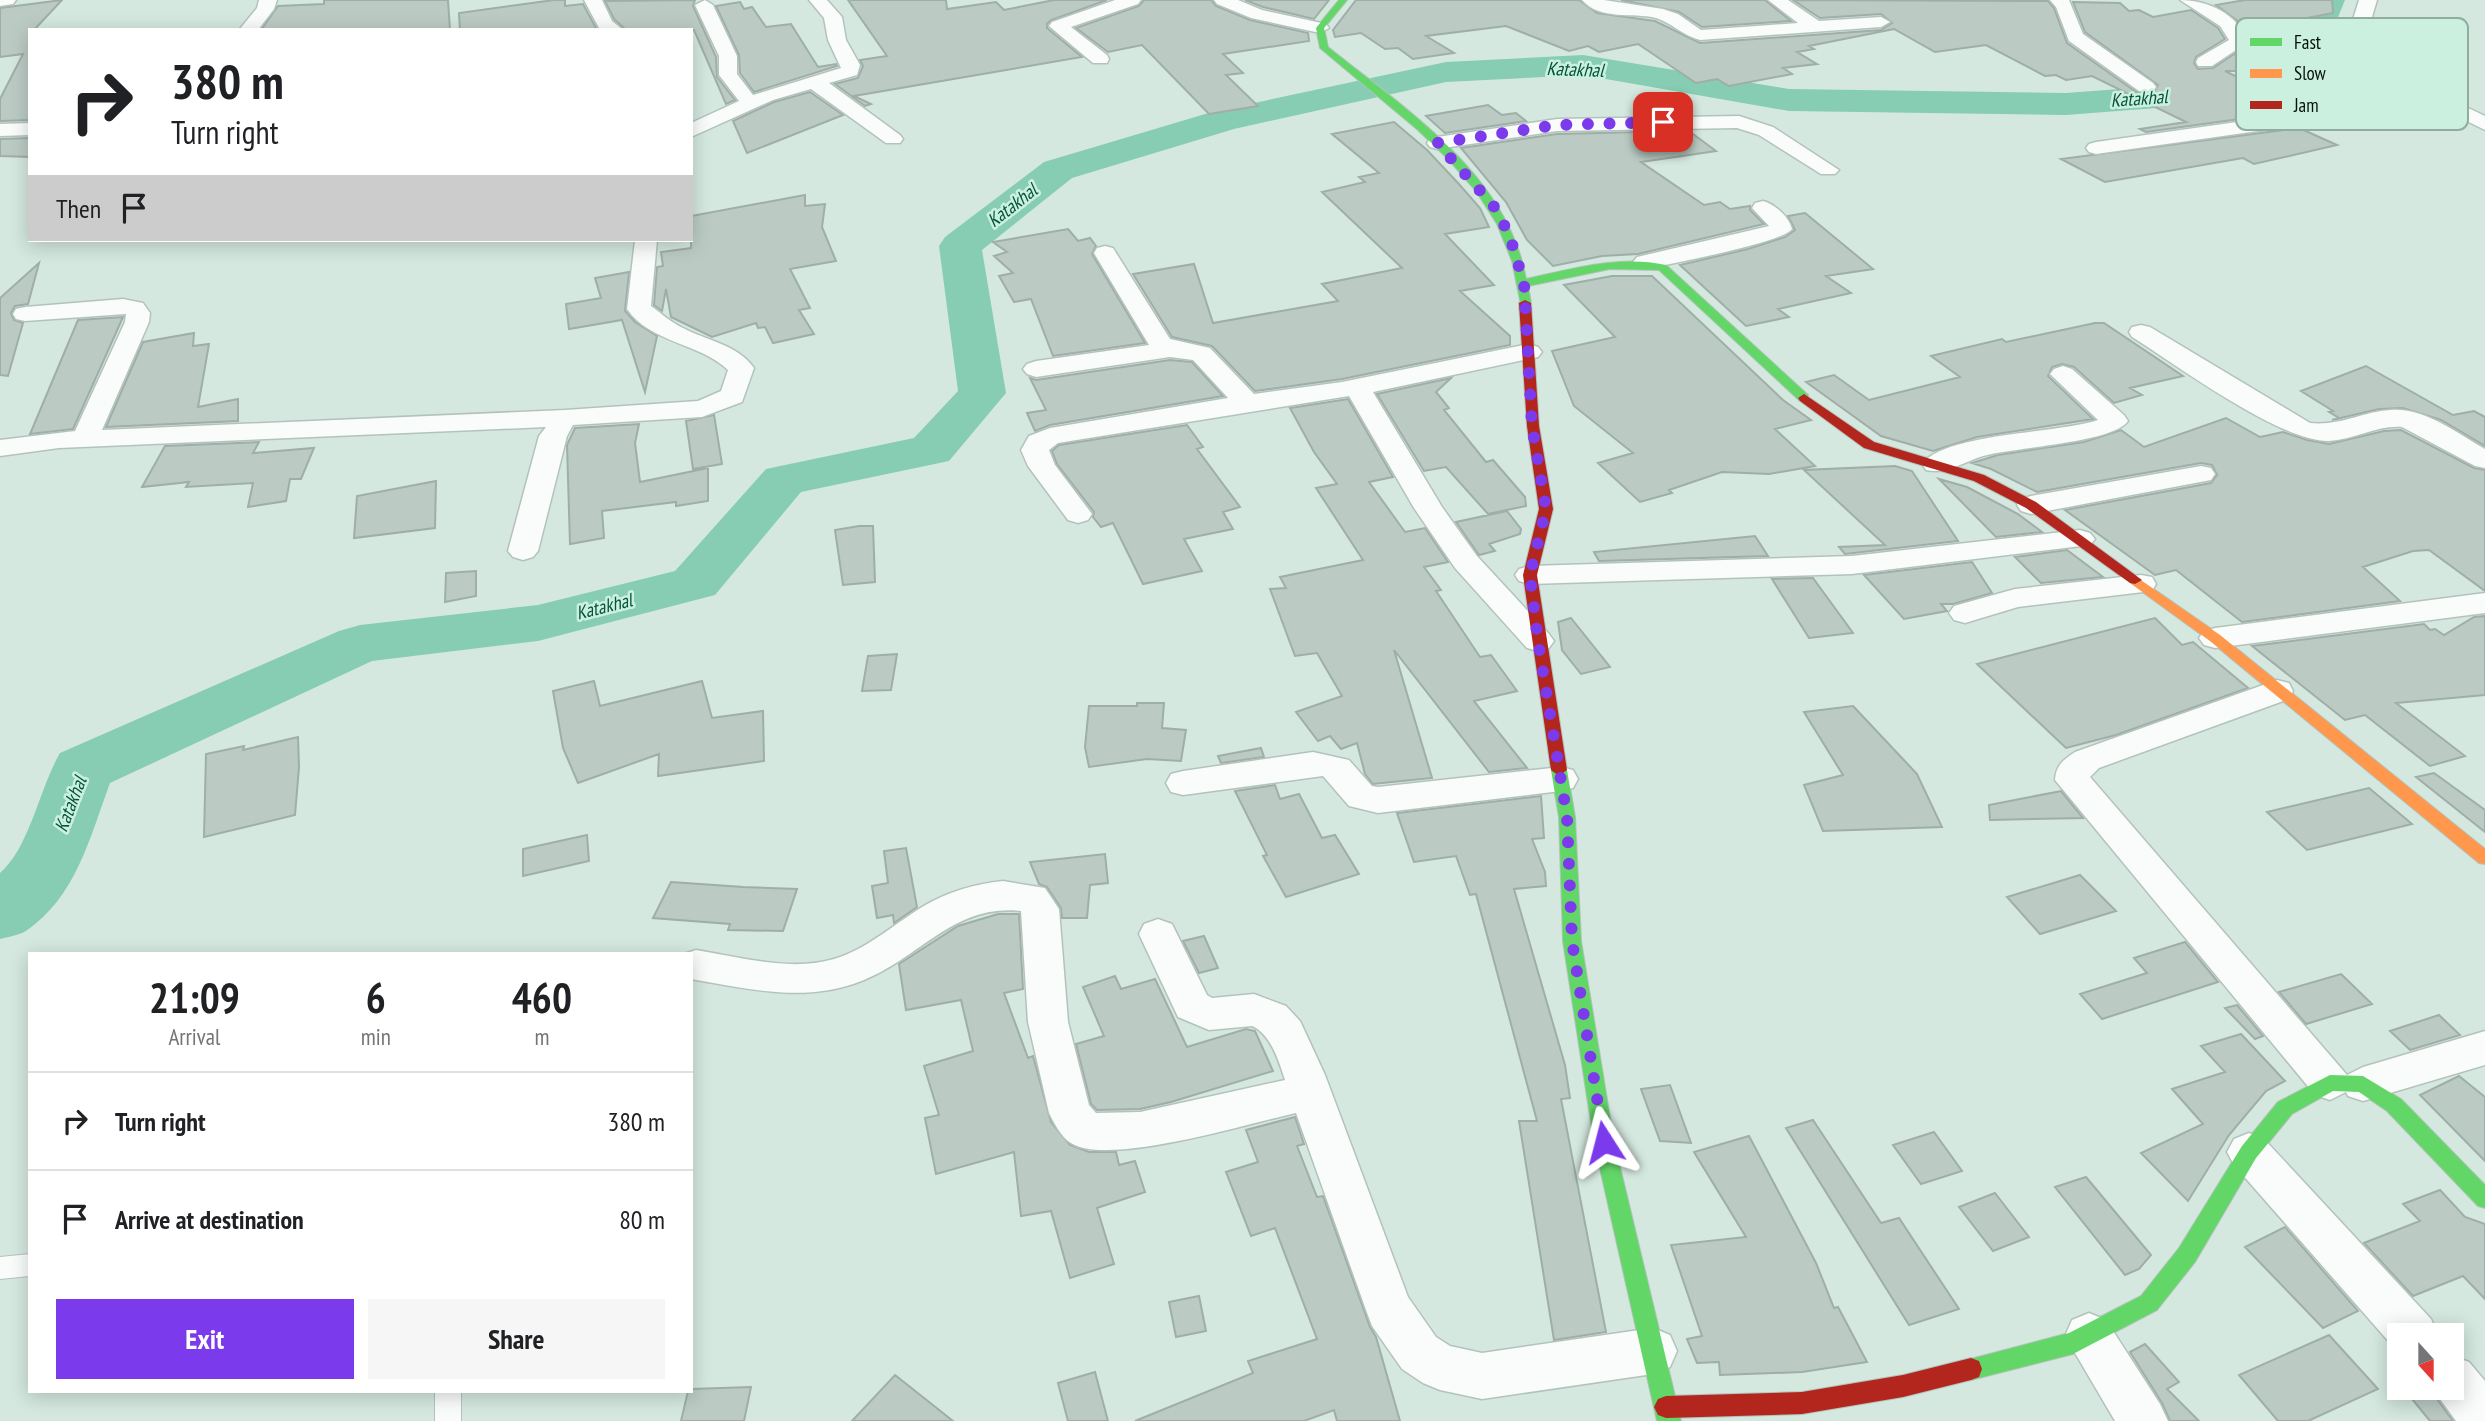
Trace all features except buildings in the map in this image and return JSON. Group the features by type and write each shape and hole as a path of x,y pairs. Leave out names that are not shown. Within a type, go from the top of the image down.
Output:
{"street":[{"path":"0,1 7,0"},
{"path":"250,28 265,9 268,0"},
{"path":"593,0 605,24 611,28"},
{"path":"693,130 750,103 850,71 851,65 837,40 833,17 818,0"},
{"path":"1100,59 1058,26 1132,0"},
{"path":"1223,0 1257,14 1320,28"},
{"path":"1320,28 1343,0"},
{"path":"1591,0 1615,11 1649,12 1668,16 1690,33 1700,35 1881,22"},
{"path":"1777,0 1817,28"},
{"path":"2059,0 2064,5 2075,37 2146,87"},
{"path":"2189,0 2233,28 2236,33"},
{"path":"2362,18 2368,0"},
{"path":"704,5 728,57 728,75 750,103"},
{"path":"1320,28 1324,48 1437,143 1493,205 1509,234 1524,283 1532,426 1546,509 1530,575 1567,817 1572,941 1604,1142 1667,1414 1802,1403 1903,1386 2074,1343 2149,1303 2187,1255 2249,1152 2285,1108 2346,1083 2485,1048"},
{"path":"2206,62 2236,44"},
{"path":"813,81 893,139"},
{"path":"2468,115 2485,124"},
{"path":"1437,143 1557,125 1738,122 1766,131 1828,170"},
{"path":"0,130 28,129"},
{"path":"2096,148 2236,129"},
{"path":"1524,283 1645,262 1761,236 1780,229 1780,224 1763,208"},
{"path":"0,448 85,439 565,418 702,409 733,396 741,368 728,356 673,334 639,309 646,242"},
{"path":"1105,253 1161,344 1170,349"},
{"path":"1645,262 1662,267 1796,392 1869,445 1979,478 2031,505 2080,539 2215,638 2485,858"},
{"path":"25,314 123,306 134,308 138,313 137,322 85,439"},
{"path":"2141,332 2273,414 2304,430 2330,433 2390,418 2404,419 2421,424 2485,460"},
{"path":"1036,369 1170,349 1201,354 1242,398 1251,402"},
{"path":"1079,514 1042,466 1035,450 1039,442 1050,436 1091,427 1357,387 1529,352"},
{"path":"1936,464 1951,457 2032,437 2095,428 2115,421 2063,374"},
{"path":"1357,387 1428,508 1458,551 1538,641"},
{"path":"523,551 552,436 565,418"},
{"path":"2031,505 2201,474"},
{"path":"1530,575 1852,565 2080,539"},
{"path":"1965,613 2015,598 2141,584"},
{"path":"2215,638 2485,603"},
{"path":"2277,691 2087,760 2073,770 2072,780 2346,1083 2394,1105 2485,1199"},
{"path":"1183,783 1312,764 1331,764 1343,773 1361,797 1378,800 1561,779"},
{"path":"696,965 790,980 820,978 850,970 949,908 1007,893 1032,898 1040,909 1048,1022 1070,1113 1085,1130 1111,1133 1140,1130 1309,1092"},
{"path":"1158,934 1192,1006 1209,1014 1254,1010 1272,1017 1286,1033 1389,1310 1419,1353 1440,1367 1482,1376 1653,1351"},
{"path":"2249,1152 2403,1323"},
{"path":"2089,1336 2143,1421"},
{"path":"2464,1393 2485,1418"}],"lane":[{"path":"0,1268 28,1265"},
{"path":"448,1393 448,1421"}],"waterway":[{"name":"Katakhal","path":"2321,18 2329,0"},
{"name":"Katakhal","path":"0,913 41,876 83,769 360,644 538,623 695,583 784,480 931,450 982,393 960,246 1058,170 1225,120 1446,72 1583,65 1789,100 2066,104 2236,91"}],"traffic: fast":[{"path":"1343,0 1320,28 1324,48 1422,128 1480,189 1502,224 1518,261 1525,303"},
{"path":"1524,283 1610,265 1662,267 1804,398"},
{"path":"1559,770 1567,817 1572,941 1604,1142 1669,1421"},
{"path":"1971,1369 2073,1343 2149,1303 2187,1255 2249,1152 2285,1108 2330,1083 2363,1084 2394,1105 2485,1199"}],"traffic: slow":[{"path":"2135,580 2215,638 2485,858"}],"traffic: jam":[{"path":"1525,303 1533,426 1546,509 1530,575 1559,770"},
{"path":"1804,398 1869,445 1979,478 2031,505 2135,580"},
{"path":"1666,1407 1802,1403 1903,1386 1971,1369"}],"route":[{"path":"1604,1142 1572,941 1567,817 1530,575 1546,509 1532,426 1524,283 1509,234 1493,205 1437,143 1557,125 1663,122"}]}
